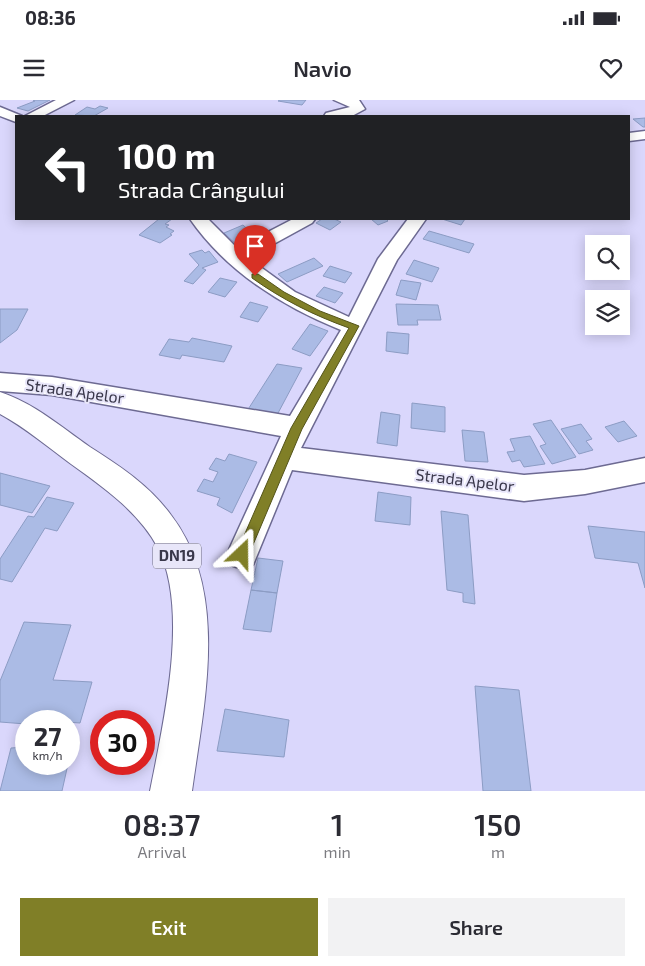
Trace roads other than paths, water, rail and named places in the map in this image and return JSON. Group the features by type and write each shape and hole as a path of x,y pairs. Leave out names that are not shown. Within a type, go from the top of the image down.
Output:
{"main road":[{"name":"DN19","path":"0,402 111,475 147,508 170,539 186,578 190,662 171,791"}],"street":[{"path":"34,115 67,100"},
{"path":"336,115 358,109 354,103 341,100"},
{"path":"0,111 15,118"},
{"path":"630,136 645,135"},
{"path":"200,220 234,257 255,276 281,294 317,313 354,326"},
{"path":"234,257 304,220"},
{"path":"242,554 297,428 354,326 388,259 415,220"},
{"name":"Strada Apelor","path":"0,382 52,386 297,428"},
{"name":"Strada Apelor","path":"285,458 524,488 555,486 610,478 645,470"}]}
